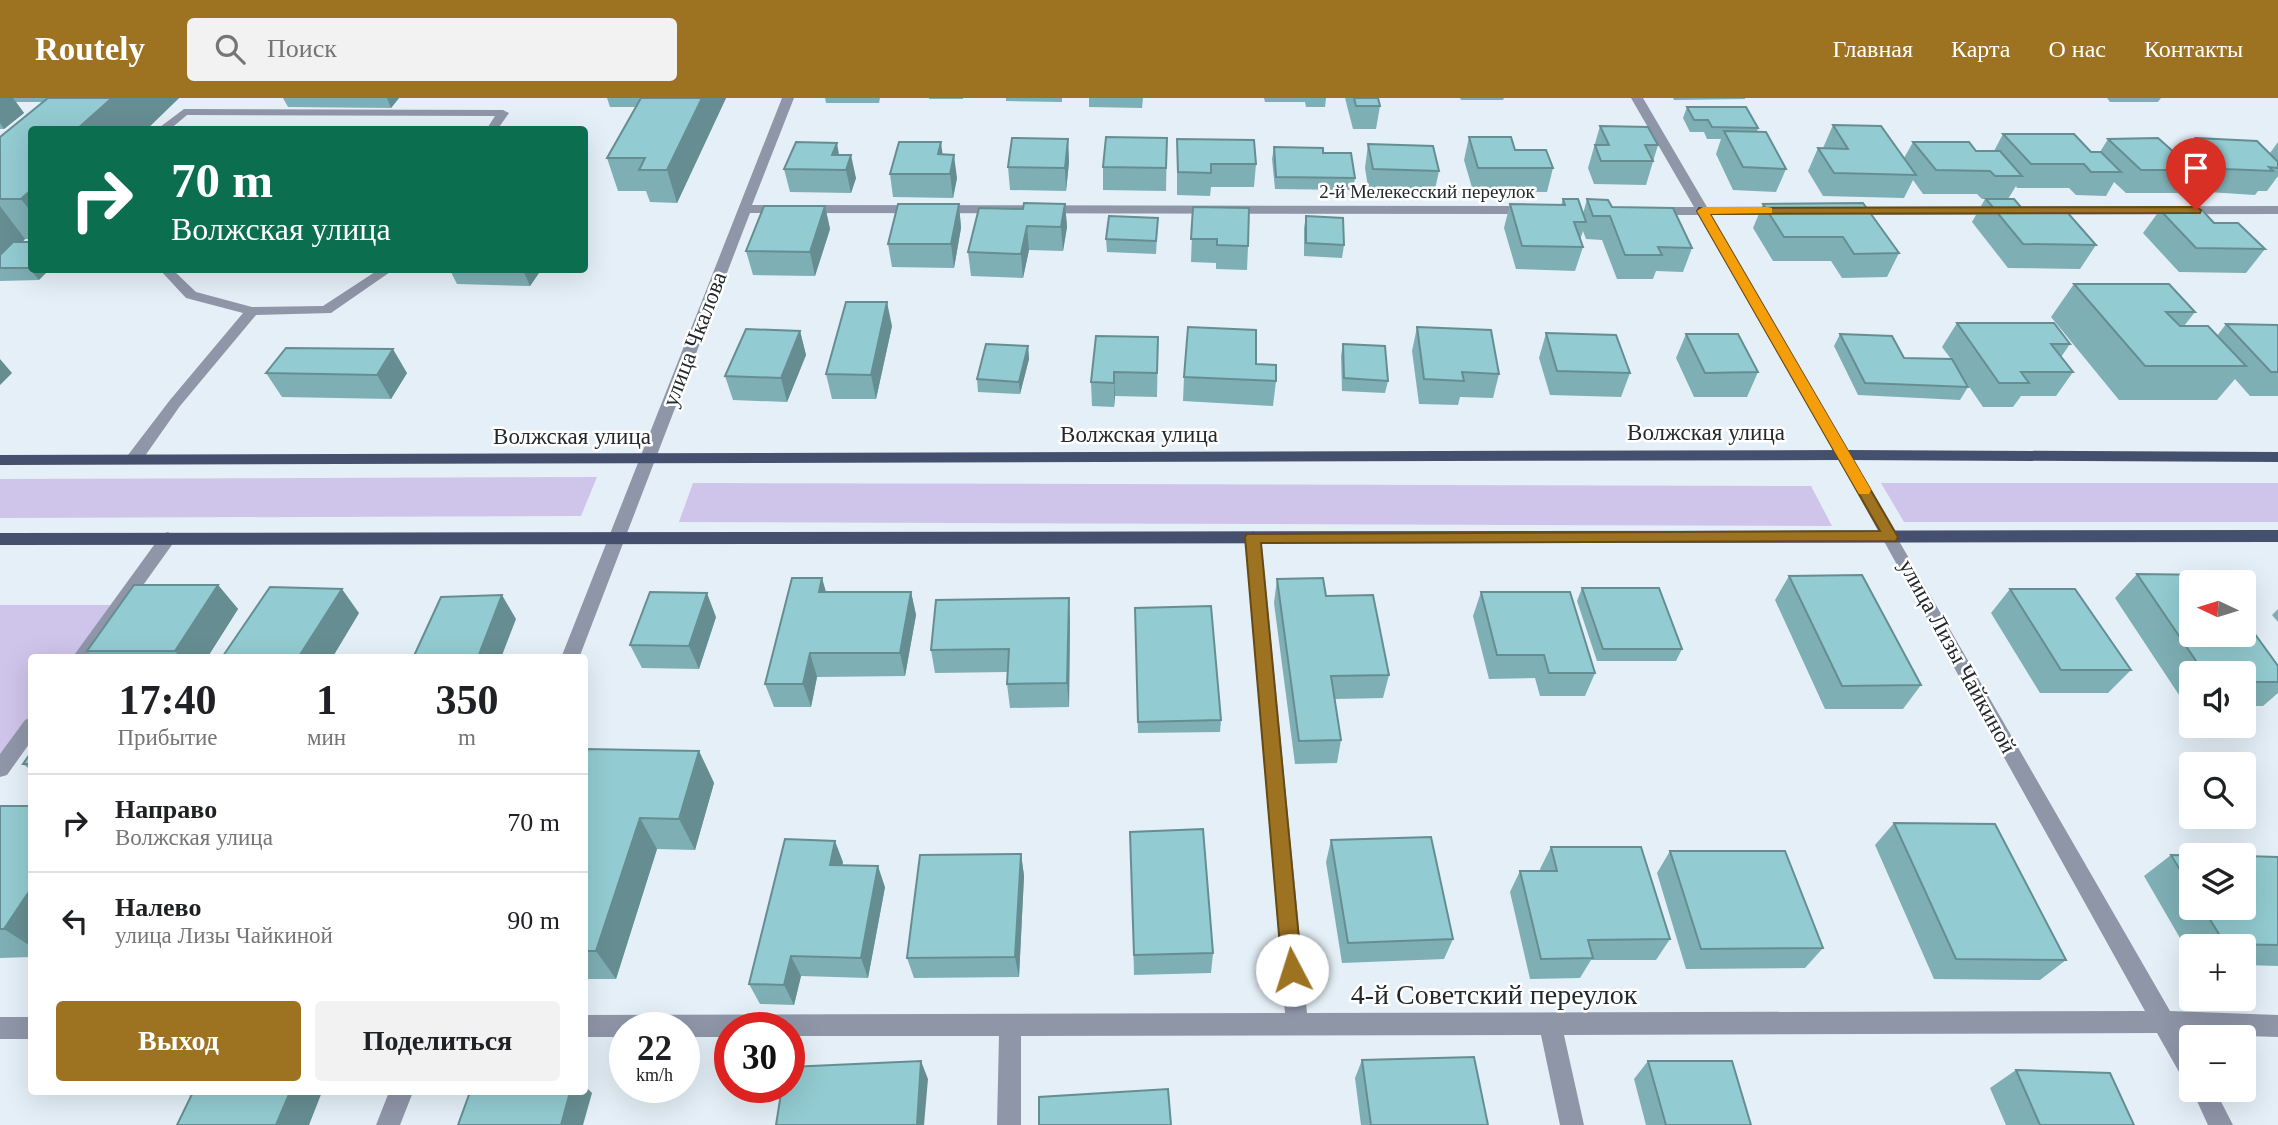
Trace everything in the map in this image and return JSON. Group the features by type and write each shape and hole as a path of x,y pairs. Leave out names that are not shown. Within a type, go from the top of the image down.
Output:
{"main road":[{"name":"Волжская улица","path":"0,460 1844,455 2278,457"},
{"path":"0,539 2278,536"}],"street":[{"name":"улица Чкалова","path":"572,654 788,98"},
{"name":"улица Лизы Чайкиной","path":"1637,98 1891,537 2179,1050"},
{"path":"166,126 184,111 503,113 494,126"},
{"name":"2-й Мелекесский переулок","path":"744,209 1550,211"},
{"path":"1840,211 2278,210"},
{"path":"1633,211 1798,211"},
{"path":"169,273 191,295 252,311 326,310 382,273"},
{"path":"134,459 175,403 252,311"},
{"path":"1253,537 1297,1024"},
{"path":"83,654 168,538"},
{"path":"0,769 28,730"},
{"name":"4-й Советский переулок","path":"588,1026 2164,1023 2278,1026"},
{"path":"1550,1024 1572,1125"},
{"path":"1009,1125 1010,1025"},
{"path":"0,1028 28,1028"},
{"path":"388,1125 400,1095"},
{"path":"2209,1102 2221,1125"}],"shaded area":[{"path":"597,477 581,516 0,518 0,479"},
{"path":"693,483 1811,486 1832,526 679,522"},
{"path":"1881,483 2278,483 2278,522 1904,522"},
{"path":"0,605 112,605 76,654 28,654 28,719 0,758"}],"building":[{"path":"48,98 112,98 80,126 28,126 28,193 21,199 0,199 0,137"},
{"path":"641,98 702,98 667,170 639,170 645,158 607,158"},
{"path":"1354,98 1378,98 1380,106 1356,106"},
{"path":"1687,107 1746,107 1758,128 1712,127 1708,120 1694,120"},
{"path":"1833,125 1881,126 1916,175 1834,173 1818,148 1848,149"},
{"path":"1600,126 1648,127 1658,145 1645,145 1653,161 1601,161 1595,145 1609,145"},
{"path":"1724,131 1766,132 1786,169 1743,167"},
{"path":"2003,134 2074,134 2091,152 2101,152 2121,172 2091,172 2084,164 2031,164"},
{"path":"1106,137 1167,138 1166,168 1103,167"},
{"path":"1469,137 1511,137 1515,150 1546,150 1553,168 1478,168"},
{"path":"1012,138 1068,139 1065,168 1008,167"},
{"path":"2158,138 2186,163 2204,162 2219,176 2201,176 2195,170 2141,170 2108,139"},
{"path":"2196,138 2257,141 2278,162 2278,168 2269,167 2273,171 2224,169"},
{"path":"1177,139 1254,140 1256,164 1211,164 1211,173 1178,172"},
{"path":"796,142 837,143 832,155 851,155 846,170 784,169"},
{"path":"899,142 941,142 938,154 954,155 950,174 890,174"},
{"path":"1913,142 1969,142 1976,151 2000,151 2022,176 1995,176 1990,171 1936,170"},
{"path":"1368,144 1433,146 1439,171 1373,169"},
{"path":"1274,147 1323,148 1323,153 1351,153 1355,178 1276,177"},
{"path":"1563,199 1578,199 1586,222 1574,222 1583,247 1522,246 1510,204 1565,205"},
{"path":"1587,199 1608,200 1612,207 1673,208 1692,248 1658,247 1662,255 1625,255 1610,216 1593,216"},
{"path":"1986,199 2014,199 2025,212 2067,212 2096,245 2023,244"},
{"path":"1024,203 1065,204 1061,227 1027,226 1021,254 968,252 979,208 1023,209"},
{"path":"1863,203 1899,253 1854,254 1843,237 1784,237 1763,204"},
{"path":"898,204 959,204 951,244 888,244"},
{"path":"764,206 825,206 810,252 746,251"},
{"path":"1193,207 1249,208 1248,246 1217,245 1217,239 1191,239"},
{"path":"2160,210 2202,210 2214,223 2238,223 2265,249 2196,248"},
{"path":"1109,216 1158,218 1156,241 1106,239"},
{"path":"1306,216 1343,218 1344,245 1306,243"},
{"path":"13,242 28,242 28,268 0,268 0,255"},
{"path":"2074,284 2169,284 2195,312 2166,312 2180,326 2208,326 2246,366 2145,366"},
{"path":"846,302 887,302 871,375 826,374"},
{"path":"1957,323 2054,323 2070,344 2051,344 2073,372 2021,372 2029,383 1999,383"},
{"path":"2226,324 2278,325 2278,372 2271,372"},
{"path":"1188,327 1256,330 1256,364 1276,365 1276,381 1184,377"},
{"path":"1417,327 1491,330 1499,374 1462,372 1464,381 1424,379"},
{"path":"746,329 800,331 781,378 725,376"},
{"path":"1546,333 1616,335 1630,373 1557,371"},
{"path":"1686,334 1738,334 1758,372 1705,373"},
{"path":"1840,334 1892,336 1904,358 1952,359 1968,387 1865,383"},
{"path":"1096,336 1158,337 1157,373 1114,372 1114,383 1091,382"},
{"path":"986,344 1028,346 1019,382 977,379"},
{"path":"1343,344 1385,346 1388,381 1344,378"},
{"path":"286,348 393,349 377,375 266,373"},
{"path":"2137,574 2179,575 2179,636"},
{"path":"1862,575 1921,685 1842,686 1789,576"},
{"path":"792,578 822,578 819,592 911,592 900,653 810,653 803,684 765,684"},
{"path":"1323,578 1326,596 1373,595 1389,675 1331,676 1341,740 1299,741 1277,579"},
{"path":"134,585 218,585 175,651 87,651"},
{"path":"270,587 342,589 301,654 224,654"},
{"path":"1582,588 1659,588 1682,649 1603,649"},
{"path":"2010,589 2075,589 2131,670 2061,670"},
{"path":"650,592 707,593 689,646 630,645"},
{"path":"1481,592 1570,592 1595,673 1549,673 1544,655 1497,655"},
{"path":"502,595 479,654 415,654 441,597"},
{"path":"1069,598 1067,683 1007,684 1009,649 931,650 936,600"},
{"path":"1211,606 1221,720 1138,722 1135,608"},
{"path":"2256,636 2278,666 2278,682 2256,682 2256,661 2196,661 2187,648 2256,648"},
{"path":"588,749 699,751 679,819 640,818 596,951 588,951"},
{"path":"0,806 28,806 28,893 4,929 0,929"},
{"path":"1894,823 1995,824 2066,960 1956,959"},
{"path":"1203,829 1213,953 1134,955 1130,832"},
{"path":"1431,837 1453,939 1348,943 1331,840"},
{"path":"785,839 835,841 830,865 878,866 861,958 791,956 784,985 749,984"},
{"path":"1551,847 1641,847 1670,939 1588,940 1593,958 1541,959 1520,871 1557,871"},
{"path":"1670,851 1785,851 1823,948 1701,949"},
{"path":"1021,854 1015,957 907,958 920,855"},
{"path":"2171,855 2179,855 2179,868"},
{"path":"2256,856 2278,857 2278,945 2256,945 2256,934 2219,934 2210,920 2256,920"},
{"path":"1474,1057 1488,1125 1371,1125 1362,1060"},
{"path":"921,1061 917,1125 776,1125 779,1103 805,1103 805,1066"},
{"path":"1648,1061 1732,1061 1751,1125 1666,1125"},
{"path":"2016,1070 2110,1073 2134,1125 2040,1125"},
{"path":"1168,1089 1171,1125 1039,1125 1039,1097"},
{"path":"192,1095 289,1095 276,1125 177,1125"},
{"path":"469,1095 569,1095 561,1125 458,1125"}],"slow traffic":[{"path":"1768,211 1703,211 1864,490"}],"route":[{"path":"1292,970 1253,537 1891,537 1703,211 2196,210"}]}
